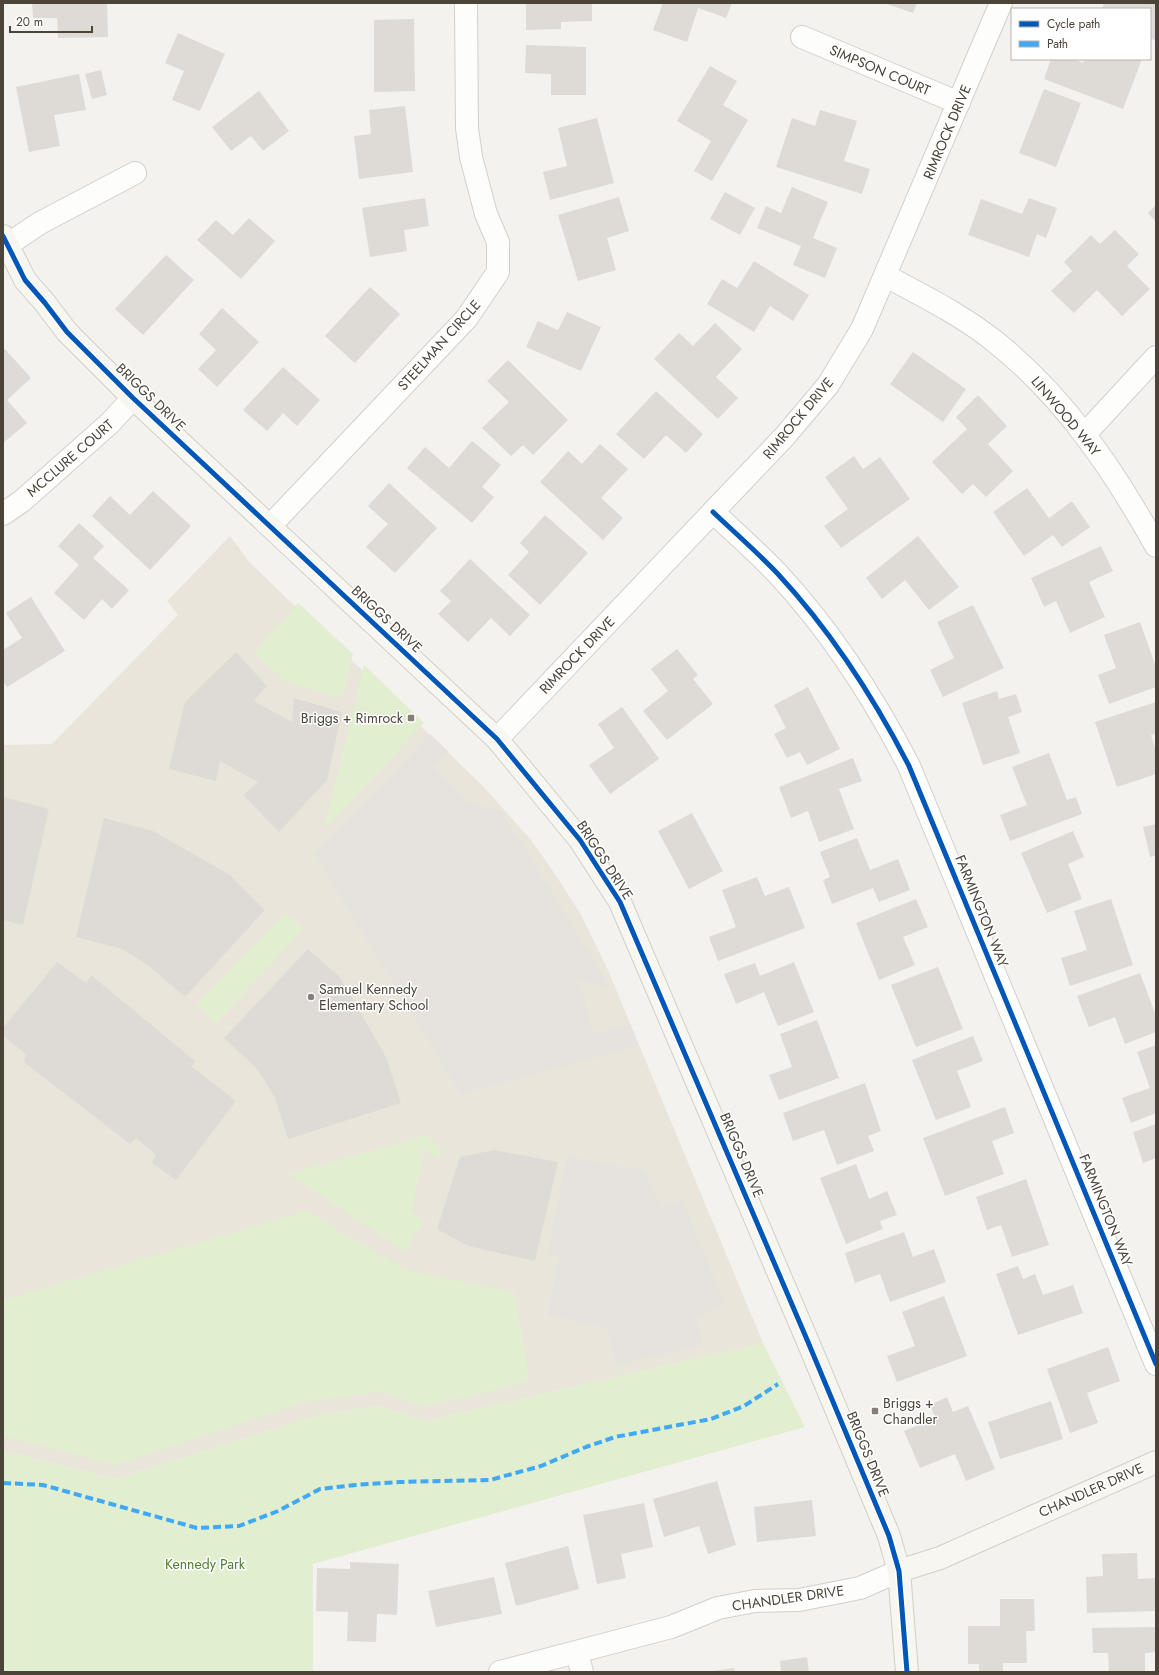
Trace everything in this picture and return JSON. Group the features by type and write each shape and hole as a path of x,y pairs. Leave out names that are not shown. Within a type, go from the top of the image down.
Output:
{"street":[{"name":"STEELMAN CIRCLE","path":"270,526 466,319 498,272 498,242 486,214 482,200 471,157 467,128 466,3"},
{"name":"RIMROCK DRIVE","path":"497,739 785,436 828,385 862,329 886,276 1001,3"},
{"name":"SIMPSON COURT","path":"802,37 959,103"},
{"name":"BRIGGS DRIVE","path":"135,173 40,224 5,240 25,280 67,332 133,398 497,739 580,840 620,902 889,1536 899,1570 907,1672"},
{"name":"LINWOOD WAY","path":"886,276 967,321 994,340 1042,384 1085,434 1129,498 1156,546"},
{"path":"1085,434 1156,357"},
{"name":"MCCLURE COURT","path":"3,514 22,501 110,423 133,398"},
{"name":"FARMINGTON WAY","path":"713,512 776,573 828,632 851,664 891,731 912,774 1156,1364"},
{"name":"CHANDLER DRIVE","path":"500,1672 579,1662 718,1608 755,1601 799,1600 860,1588 899,1570 940,1558 1156,1462"}],"shaded area":[{"name":"Samuel Kennedy Elementary School","path":"230,536 250,563 482,785 531,840 555,874 580,913 608,970 763,1343 426,1421 379,1406 322,1414 115,1479 3,1451 3,745 52,744 178,615 167,601"},
{"path":"430,734 449,752 434,767 470,803 502,811 611,988 575,980 583,993 594,1034 630,1024 639,1046 461,1094 315,855"},
{"path":"567,1156 642,1170 661,1208 682,1200 725,1304 696,1317 703,1345 617,1365 606,1328 548,1315 559,1258 548,1252"}],"green space":[{"path":"298,603 353,654 342,698 285,681 254,653"},
{"path":"364,665 424,723 324,830"},
{"path":"285,913 304,929 216,1023 196,1005"},
{"path":"427,1135 441,1149 440,1160 425,1150 412,1210 424,1220 405,1252 289,1174"},
{"path":"306,1211 405,1270 514,1292 530,1381 425,1407 381,1392 305,1402 116,1465 3,1436 3,1300"},
{"name":"Kennedy Park","path":"763,1343 805,1427 313,1564 313,1672 3,1672 3,1451 115,1479 322,1414 379,1406 426,1421"}],"building":[{"path":"32,3 107,3 108,37 58,38 57,18 33,18"},
{"path":"526,3 592,3 592,21 561,22 561,29 526,30"},
{"path":"663,3 732,3 726,18 698,8 687,42 653,30"},
{"path":"884,3 917,3 913,13"},
{"path":"1104,3 1156,3 1156,41 1151,38 1151,8 1102,8"},
{"path":"414,19 415,91 374,92 374,20"},
{"path":"178,33 225,54 200,111 172,100 184,71 165,63"},
{"path":"526,45 586,47 586,95 551,95 551,74 525,73"},
{"path":"1051,60 1076,60 1083,63 1084,60 1142,60 1123,109 1044,79"},
{"path":"710,66 737,81 723,105 748,120 712,181 694,171 711,141 677,121"},
{"path":"101,70 107,95 92,99 85,74"},
{"path":"79,74 86,110 54,115 60,146 29,152 16,87"},
{"path":"1044,89 1081,103 1056,167 1019,153"},
{"path":"259,91 289,131 263,151 251,136 231,151 212,127"},
{"path":"405,106 413,172 359,179 354,136 371,134 369,110"},
{"path":"820,110 857,121 844,161 870,169 862,194 776,167 792,118 815,126"},
{"path":"597,118 614,183 550,200 543,172 567,166 558,128"},
{"path":"792,187 828,202 813,238 837,248 825,278 793,265 801,246 757,228 766,206 781,213"},
{"path":"725,192 755,208 740,235 710,219"},
{"path":"619,197 629,231 607,238 616,270 578,281 558,215"},
{"path":"425,198 429,226 404,230 407,251 370,257 362,208"},
{"path":"1029,198 1057,208 1046,238 1037,234 1029,257 968,235 981,199 1022,214"},
{"path":"1156,205 1156,222 1148,213"},
{"path":"249,218 275,241 241,279 197,240 216,220 233,235"},
{"path":"1115,230 1139,254 1127,266 1150,289 1122,316 1097,290 1074,313 1051,291 1072,271 1064,262 1091,235 1100,244"},
{"path":"166,255 194,280 143,335 115,309"},
{"path":"754,261 809,295 793,321 770,306 754,332 707,304 722,279 737,288"},
{"path":"370,287 400,314 355,363 325,336"},
{"path":"222,308 259,342 217,387 198,369 216,350 199,334"},
{"path":"567,312 601,327 581,371 526,347 538,321 558,330"},
{"path":"715,323 742,349 716,377 738,398 718,419 654,359 679,333 693,346"},
{"path":"5,349 31,378 7,400 27,423 3,443 3,350"},
{"path":"913,352 966,389 943,422 890,384"},
{"path":"508,360 568,420 533,455 523,445 511,456 482,428 509,402 487,381"},
{"path":"283,367 320,400 297,426 283,413 267,431 243,410"},
{"path":"656,391 703,434 686,453 666,435 644,459 616,434"},
{"path":"978,395 1007,426 988,444 1013,471 986,497 973,484 962,494 932,462 967,429 956,417"},
{"path":"472,441 501,465 482,487 494,497 472,523 407,468 425,447 449,468"},
{"path":"600,444 628,469 601,498 623,518 603,540 540,482 568,451 582,464"},
{"path":"854,456 863,469 880,457 910,499 841,548 824,526 848,509 825,477"},
{"path":"389,483 437,528 395,573 366,547 388,524 368,506"},
{"path":"1027,488 1049,518 1072,501 1090,527 1062,547 1053,535 1024,556 993,512"},
{"path":"153,491 191,526 150,570 92,516 110,496 130,515"},
{"path":"545,515 588,553 540,605 508,575 529,552 520,543"},
{"path":"79,523 104,546 93,558 129,590 112,609 102,599 84,620 54,593 79,565 58,546"},
{"path":"918,536 959,587 929,610 905,580 882,599 866,578"},
{"path":"1101,546 1113,571 1089,582 1105,617 1070,633 1056,601 1044,607 1031,578"},
{"path":"470,559 530,615 510,636 491,618 468,642 438,614 451,601 440,591"},
{"path":"31,597 65,651 7,687 3,681 3,650 22,638 6,613"},
{"path":"973,605 1004,668 943,697 930,670 954,658 937,622"},
{"path":"1140,622 1156,667 1156,687 1109,704 1098,675 1116,668 1104,635"},
{"path":"677,649 698,675 693,679 713,704 667,740 643,711 668,691 651,669"},
{"path":"236,652 267,686 254,701 292,722 294,698 342,712 327,780 279,832 243,795 258,782 220,761 216,781 169,769 185,702"},
{"path":"808,687 840,749 807,765 800,752 787,758 774,734 786,728 774,705"},
{"path":"997,691 999,699 1016,694 1022,712 1008,717 1020,753 983,765 962,703"},
{"path":"1156,702 1156,734 1151,735 1156,751 1156,774 1117,787 1095,722"},
{"path":"622,707 659,759 610,794 589,765 614,748 598,724"},
{"path":"1049,753 1067,800 1076,797 1082,814 1010,841 1000,815 1027,805 1012,767"},
{"path":"853,758 862,781 839,789 854,829 819,842 808,811 791,818 779,787"},
{"path":"3,797 49,809 23,925 3,920"},
{"path":"692,813 723,871 689,889 658,831"},
{"path":"104,818 153,831 230,875 265,910 185,997 149,966 122,949 76,937"},
{"path":"1156,824 1156,855 1150,857 1143,827"},
{"path":"1073,831 1084,857 1068,864 1082,899 1047,913 1021,853"},
{"path":"857,838 870,870 898,859 910,890 879,902 873,888 832,904 823,880 830,877 820,852"},
{"path":"757,877 765,896 789,887 805,928 718,961 709,937 736,927 722,890"},
{"path":"916,899 928,927 903,937 915,965 879,980 856,923"},
{"path":"1111,899 1133,965 1070,986 1061,958 1087,950 1074,911"},
{"path":"308,949 340,977 386,1057 401,1103 288,1139 275,1098 257,1069 224,1038"},
{"path":"57,962 86,983 91,975 195,1061 192,1067 236,1101 176,1180 152,1163 156,1155 136,1138 130,1144 24,1062 26,1054 3,1036 3,1028"},
{"path":"794,962 814,1012 778,1026 764,992 736,1004 724,974 755,963 760,976"},
{"path":"938,967 963,1029 916,1047 891,985"},
{"path":"1140,973 1156,1016 1156,1032 1125,1044 1115,1017 1089,1027 1077,996"},
{"path":"817,1020 839,1078 779,1100 769,1075 792,1067 780,1034"},
{"path":"973,1036 983,1061 957,1071 971,1107 936,1120 912,1060"},
{"path":"1156,1045 1156,1113 1131,1123 1122,1098 1150,1088 1137,1052"},
{"path":"865,1083 881,1131 868,1136 874,1151 837,1165 824,1130 793,1141 783,1113"},
{"path":"1005,1107 1014,1133 992,1141 1004,1174 945,1196 923,1138"},
{"path":"1156,1124 1156,1158 1143,1163 1133,1132"},
{"path":"494,1150 558,1162 535,1261 468,1246 437,1229 460,1157"},
{"path":"856,1164 869,1199 887,1191 897,1215 880,1221 883,1229 846,1244 820,1178"},
{"path":"1026,1179 1049,1245 1012,1257 1001,1225 987,1230 976,1197"},
{"path":"904,1232 913,1257 934,1249 946,1282 890,1302 880,1274 855,1283 845,1253"},
{"path":"1018,1266 1023,1279 1035,1274 1043,1295 1073,1285 1083,1313 1018,1335 996,1274"},
{"path":"944,1296 967,1356 897,1382 887,1356 915,1346 902,1312"},
{"path":"1108,1347 1120,1381 1087,1393 1098,1423 1070,1433 1047,1369"},
{"path":"947,1397 953,1412 968,1406 995,1469 966,1481 955,1454 920,1468 904,1431 935,1418 930,1405"},
{"path":"1051,1401 1063,1439 1000,1459 988,1422"},
{"path":"717,1481 736,1545 708,1554 699,1526 664,1537 653,1499"},
{"path":"812,1500 816,1536 757,1542 754,1507"},
{"path":"644,1503 653,1547 621,1554 626,1578 597,1584 583,1515"},
{"path":"568,1546 579,1589 516,1606 505,1563"},
{"path":"1137,1553 1138,1579 1156,1578 1156,1611 1087,1613 1086,1577 1103,1576 1102,1554"},
{"path":"350,1562 399,1564 397,1615 377,1614 376,1642 347,1641 348,1612 316,1611 317,1568 350,1569"},
{"path":"494,1577 502,1614 436,1627 428,1591"},
{"path":"1000,1599 1034,1599 1035,1631 1026,1631 1027,1663 1003,1663 1003,1672 979,1672 979,1664 968,1664 968,1626 1000,1626"},
{"path":"1156,1627 1156,1652 1145,1653 1145,1672 1109,1672 1108,1653 1093,1653 1092,1628"},
{"path":"807,1657 809,1672 781,1672 780,1661"},
{"path":"734,1668 735,1672 713,1671"}],"marked path":[{"path":"3,1483 43,1485 197,1528 239,1526 278,1511 320,1489 399,1482 490,1480 541,1466 586,1447 615,1437 711,1419 744,1406 778,1384"}],"cycle path":[{"path":"3,236 25,280 67,332 133,398 497,739 580,840 620,902 808,1342 889,1536 899,1571 907,1672"},
{"path":"713,512 777,573 797,595 833,641 866,689 909,766 1156,1364"}],"place":[{"name":"Briggs + Rimrock","path":"411,718"},
{"name":"Samuel Kennedy Elementary School","path":"311,997"},
{"name":"Briggs + Chandler","path":"875,1411"}]}
